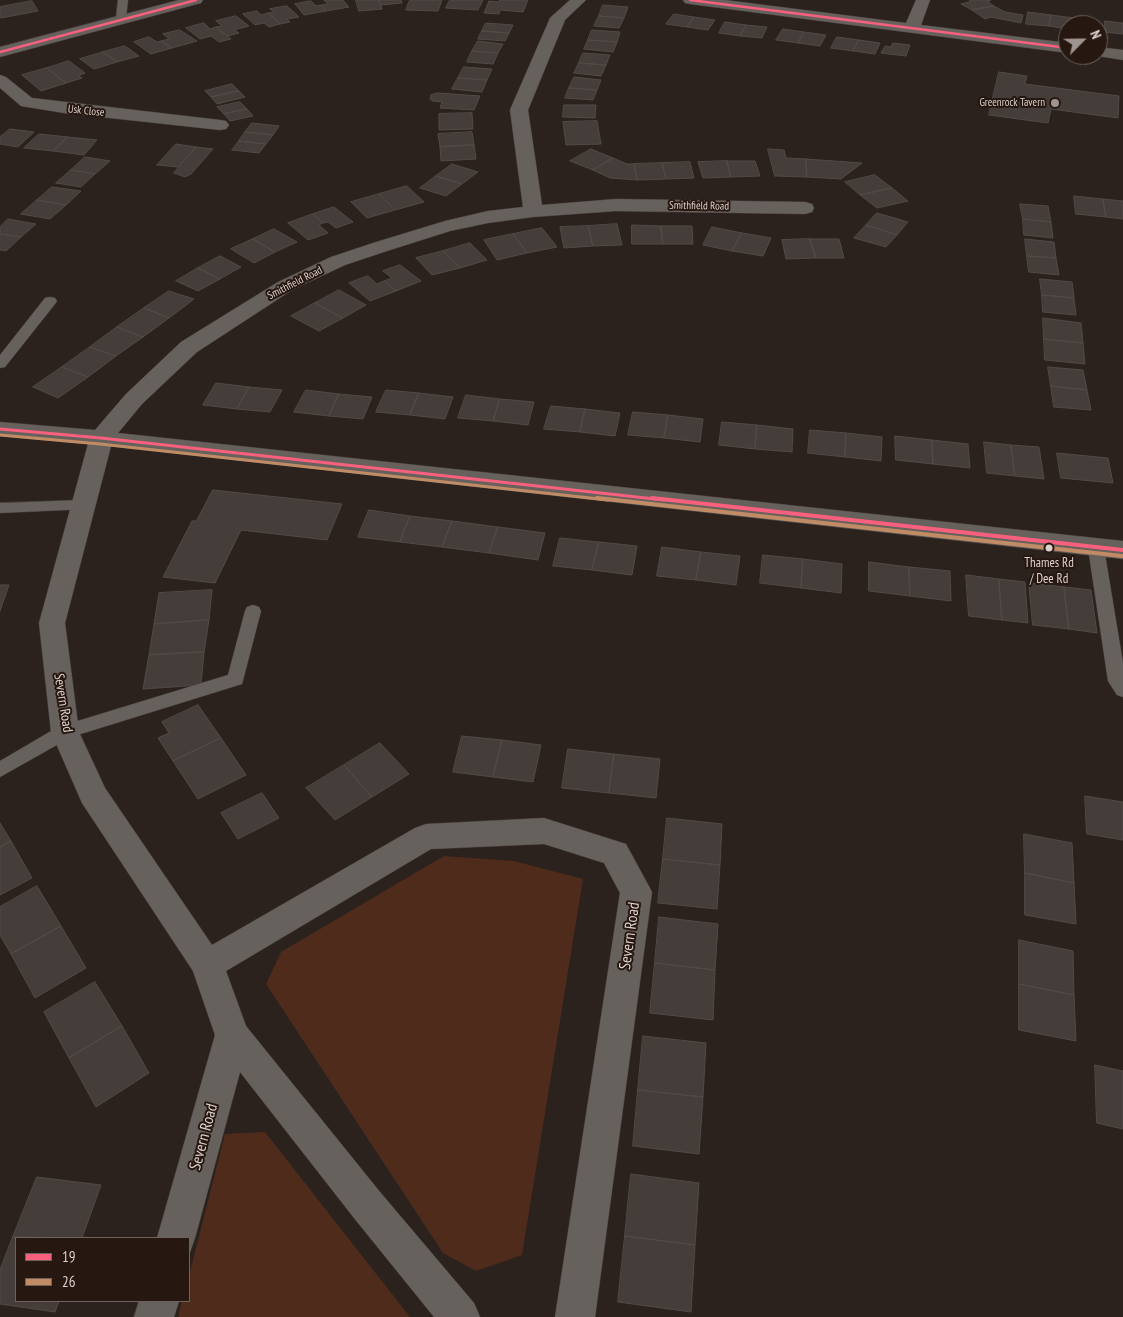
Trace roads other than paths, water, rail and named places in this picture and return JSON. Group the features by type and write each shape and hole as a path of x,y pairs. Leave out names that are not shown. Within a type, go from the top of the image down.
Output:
{"street":[{"path":"0,52 193,0"},
{"path":"533,211 520,110 558,18 579,0"},
{"path":"690,0 1058,47"},
{"path":"912,27 923,0"},
{"path":"1108,53 1123,55"},
{"name":"Usk Close","path":"0,80 28,102 220,125"},
{"path":"180,121 190,105"},
{"name":"Smithfield Road","path":"101,438 134,399 190,347 285,286 338,261 436,230 488,217 533,211 616,205 805,208"},
{"path":"0,429 101,438 1123,550"},
{"name":"Severn Road","path":"101,438 52,623 65,732 93,794 207,965 232,1035 367,1205 460,1317"},
{"name":"Severn Road","path":"207,965 426,837 544,831 615,853 636,892 575,1317"},
{"name":"Severn Road","path":"176,1237 232,1035"},
{"path":"154,1317 159,1302"}],"lane":[{"path":"120,19 123,0"},
{"path":"0,364 50,301"},
{"path":"0,508 82,506"},
{"path":"1096,548 1117,681 1123,690"},
{"path":"0,770 65,732 236,679 253,611"}],"place":[{"name":"Greenrock Tavern","path":"1055,103"},
{"name":"Thames Rd / Dee Rd","path":"1049,548"}]}
